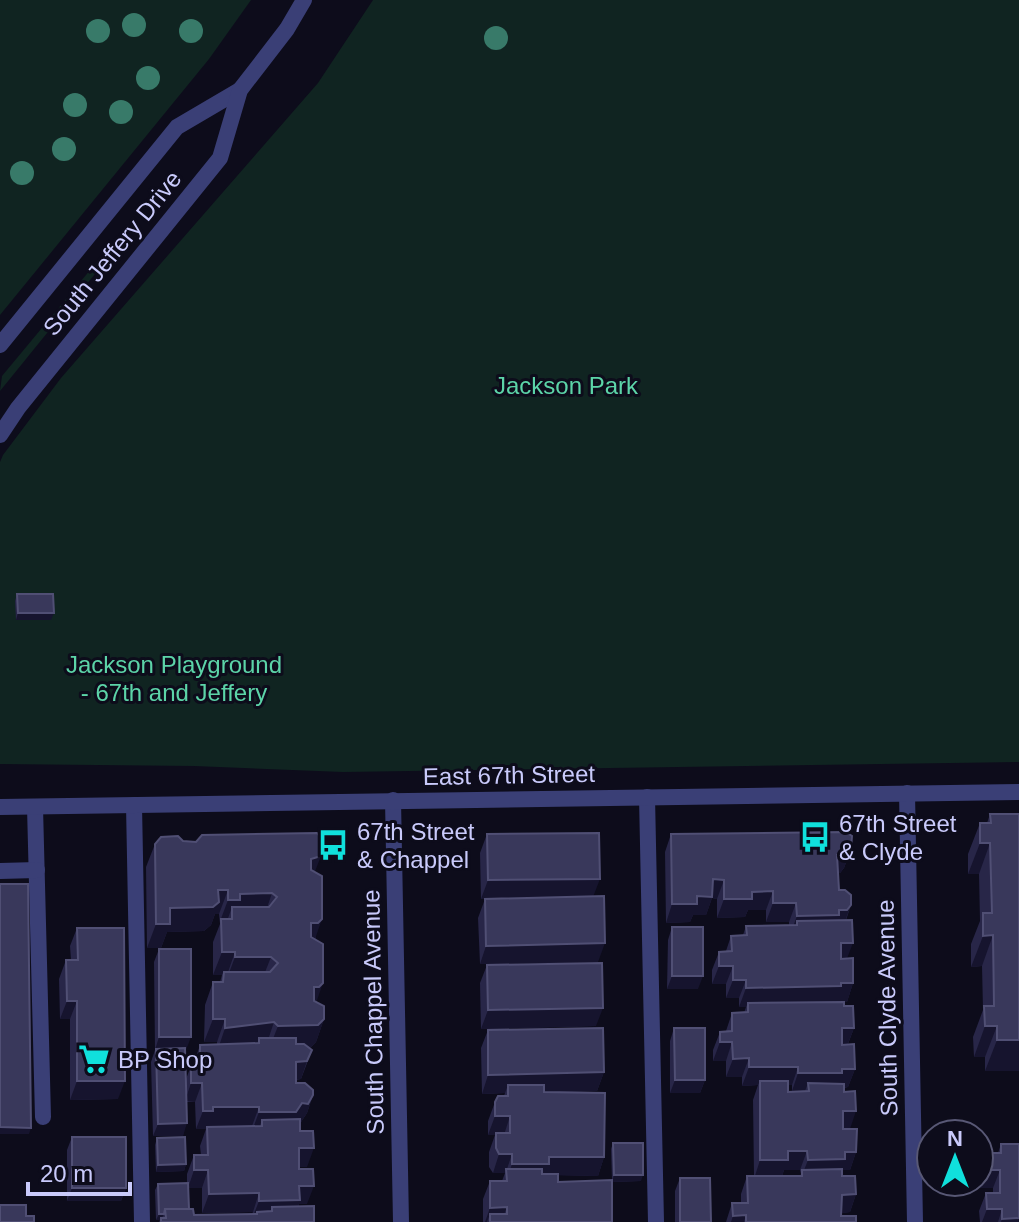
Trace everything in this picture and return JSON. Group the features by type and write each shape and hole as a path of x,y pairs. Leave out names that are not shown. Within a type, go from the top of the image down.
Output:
{"street":[{"name":"South Jeffery Drive","path":"0,435 18,408 220,158 240,90 287,29 304,0"},
{"name":"South Jeffery Drive","path":"0,345 177,127 240,90"},
{"name":"East 67th Street","path":"0,807 1019,792"},
{"name":"South Clyde Avenue","path":"907,793 915,1222"},
{"path":"647,797 656,1222"},
{"name":"South Chappel Avenue","path":"393,800 401,1222"},
{"path":"134,805 142,1222"},
{"path":"35,807 43,1117"},
{"path":"0,871 37,870"}],"green space":[{"path":"0,0 251,0 209,59 0,315"},
{"name":"Jackson Park","path":"373,0 1019,0 1019,762 343,772 194,766 0,764 0,462 3,455 61,378 318,83"},
{"path":"96,263 99,269 0,391 2,376"}],"building":[{"path":"17,594 53,594 54,613 18,613"},
{"path":"990,814 1019,814 1019,1040 997,1040 997,1026 985,1026 984,1006 994,1006 993,935 983,936 983,913 992,913 990,843 980,843 980,823 991,823"},
{"path":"846,832 852,836 851,849 847,855 837,855 839,890 851,895 851,905 847,910 839,910 839,915 797,916 796,903 773,903 773,891 752,892 752,899 724,899 724,880 713,879 712,897 697,896 697,904 672,904 671,834"},
{"path":"317,833 321,838 321,856 311,859 311,870 322,876 322,919 311,923 311,937 323,944 323,983 314,987 314,1001 324,1006 324,1019 318,1025 278,1026 274,1022 225,1028 225,1019 213,1019 213,982 223,982 224,972 270,972 278,963 271,957 235,957 235,952 222,952 221,919 232,919 232,907 269,907 277,897 272,893 240,894 240,900 228,900 228,890 218,890 219,902 213,907 170,908 170,924 156,924 155,844 161,837 178,836 183,841 196,842 202,835"},
{"path":"599,833 600,879 488,880 487,834"},
{"path":"0,884 28,884 31,1128 0,1127"},
{"path":"604,896 605,943 486,946 485,899"},
{"path":"852,920 853,943 841,943 841,959 853,958 853,983 841,983 841,986 746,988 746,980 733,980 733,966 719,966 719,952 732,951 731,936 747,935 746,926"},
{"path":"672,927 703,927 703,976 672,976"},
{"name":"BP Shop","path":"77,928 124,928 125,1081 77,1081 77,1001 67,1001 66,960 78,960"},
{"path":"159,949 191,949 191,1037 159,1037"},
{"path":"602,963 603,1008 488,1010 487,965"},
{"path":"844,1002 844,1006 853,1006 854,1028 842,1028 842,1045 854,1044 855,1069 842,1069 842,1073 798,1073 798,1067 749,1067 749,1058 733,1059 732,1042 720,1042 720,1032 732,1031 732,1013 748,1012 748,1003"},
{"path":"603,1028 604,1072 488,1075 488,1030"},
{"path":"674,1028 705,1028 705,1080 675,1080"},
{"path":"259,1038 296,1038 296,1044 304,1044 312,1050 307,1061 296,1062 296,1083 305,1083 313,1090 308,1104 302,1103 296,1112 259,1112 259,1107 213,1107 213,1111 203,1111 202,1083 191,1083 191,1066 200,1065 200,1045 259,1043"},
{"path":"185,1048 187,1123 158,1124 156,1049"},
{"path":"760,1081 788,1081 788,1092 809,1091 808,1083 844,1084 844,1092 855,1091 856,1111 843,1111 843,1129 857,1129 856,1152 845,1152 845,1159 808,1160 807,1151 788,1151 788,1160 760,1160"},
{"path":"508,1085 544,1085 544,1092 605,1093 604,1157 549,1157 549,1164 512,1164 512,1154 499,1154 496,1148 496,1133 510,1133 510,1116 495,1116 495,1102 498,1096 508,1096"},
{"path":"300,1119 300,1131 313,1131 314,1148 299,1148 299,1169 313,1169 314,1186 299,1186 300,1200 259,1201 259,1193 209,1194 208,1170 194,1170 194,1155 208,1155 207,1127 262,1126 262,1120"},
{"path":"72,1137 126,1137 126,1188 72,1188"},
{"path":"185,1137 186,1164 158,1165 157,1138"},
{"path":"613,1143 643,1143 643,1175 614,1175"},
{"path":"1001,1144 1019,1144 1019,1218 1002,1219 1002,1209 987,1209 986,1198 995,1198 995,1193 1000,1193 1000,1170 995,1170 995,1153 1001,1153"},
{"path":"506,1169 542,1169 542,1174 558,1174 558,1182 612,1180 612,1222 490,1222 490,1214 507,1214 507,1207 490,1208 490,1181 507,1181"},
{"path":"842,1169 842,1176 855,1176 856,1194 842,1195 841,1216 856,1216 856,1222 746,1222 746,1215 733,1216 732,1203 748,1203 747,1176 802,1176 802,1170"},
{"path":"680,1178 710,1178 711,1222 680,1222"},
{"path":"188,1183 189,1209 165,1209 164,1214 159,1214 158,1184"},
{"path":"0,1205 26,1205 26,1216 34,1216 34,1222 0,1222"},
{"path":"314,1206 314,1222 161,1222 161,1218 166,1218 165,1209 193,1209 194,1215 257,1214 272,1211 272,1207"}],"place":[{"name":"67th Street & Clyde","path":"815,837"},
{"name":"67th Street & Chappel","path":"333,845"},
{"name":"BP Shop","path":"94,1059"}],"park label":[{"name":"Jackson Playground - 67th and Jeffery","path":"174,678"}]}
